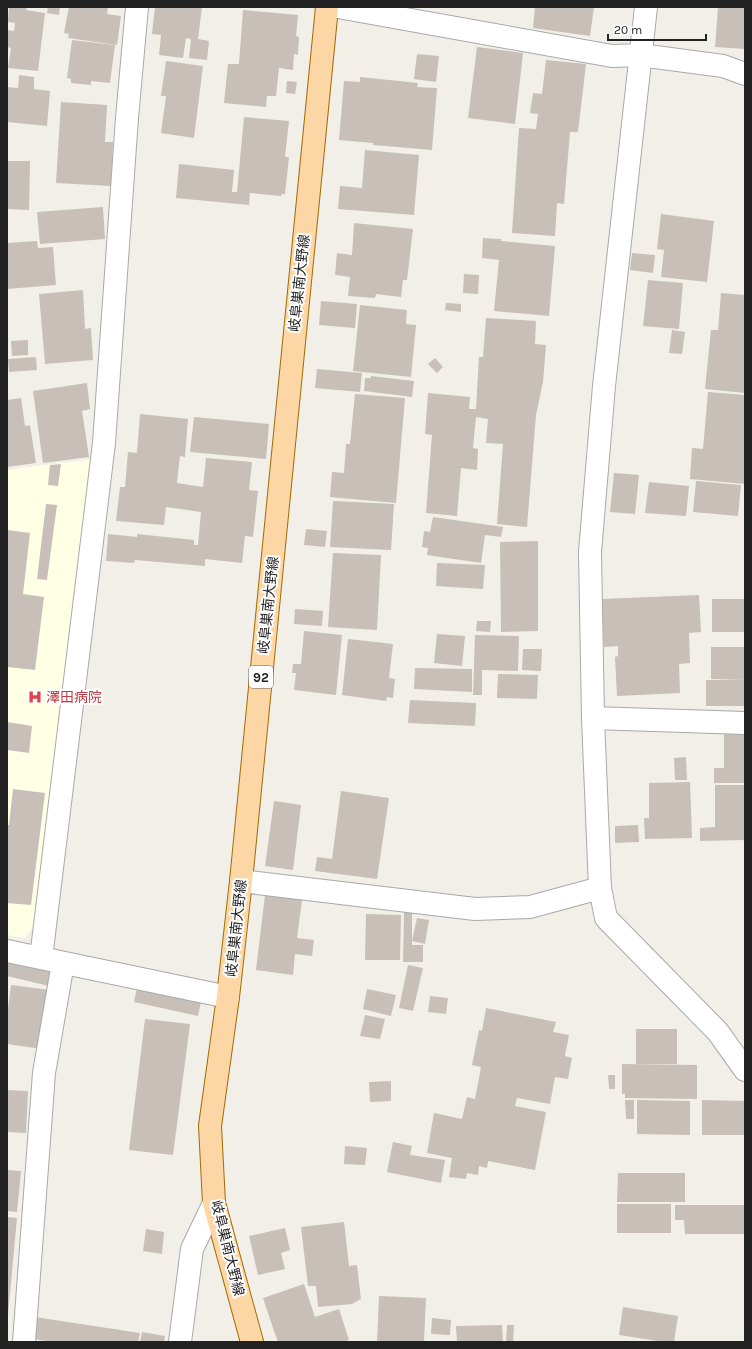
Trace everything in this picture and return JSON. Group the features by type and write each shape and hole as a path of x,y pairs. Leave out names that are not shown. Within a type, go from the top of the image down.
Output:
{"main road":[{"name":"岐阜巣南大野線","path":"252,1342 214,1203 210,1126 228,997 241,881 326,7"}],"street":[{"path":"41,958 104,442 127,118 137,7"},
{"path":"338,7 612,56 640,55 723,66 745,74"},
{"path":"646,7 604,386 590,552 593,718 600,888 606,918 718,1032 745,1070"},
{"path":"593,718 745,723"},
{"path":"241,881 475,909 530,908 600,888"},
{"path":"7,951 228,997"},
{"path":"24,1342 44,1073 64,963"},
{"path":"180,1342 192,1249 214,1203"}],"shaded area":[{"name":"澤田病院","path":"93,459 36,924 25,938 7,935 7,470"}],"building":[{"path":"9,7 27,7 26,10 45,13 38,71 8,68 11,48 7,47 7,30 14,31 15,23 8,22"},
{"path":"48,7 60,7 59,15 47,13"},
{"path":"69,7 108,7 107,14 121,16 117,45 68,38 69,34 64,33"},
{"path":"155,7 202,7 198,39 209,41 207,60 189,58 191,39 186,38 183,58 159,55 161,35 152,34"},
{"path":"535,7 594,7 590,36 533,28"},
{"path":"718,7 745,7 745,49 715,47"},
{"path":"243,10 298,15 296,36 299,37 298,55 294,54 293,70 279,68 276,96 267,96 266,107 224,103 228,64 239,64"},
{"path":"72,40 115,45 110,83 91,81 91,85 71,83 71,79 67,78"},
{"path":"477,47 523,53 515,124 468,118"},
{"path":"417,54 439,56 436,82 414,79"},
{"path":"546,60 586,64 578,132 570,132 564,204 557,203 555,236 512,233 519,128 536,129 538,114 530,113 533,93 542,94"},
{"path":"166,61 203,66 194,138 161,133 166,96 161,96"},
{"path":"19,75 34,77 34,89 50,91 47,126 7,122 7,87 18,88"},
{"path":"360,77 418,83 417,87 437,88 432,150 373,145 373,143 339,140 344,81 360,82"},
{"path":"287,81 297,82 295,94 286,93"},
{"path":"61,102 107,105 105,142 113,142 111,186 56,183"},
{"path":"244,117 289,121 285,157 289,157 285,194 282,194 281,196 250,193 249,205 176,198 179,164 234,170 232,192 237,192"},
{"path":"365,150 419,155 414,215 338,209 340,186 362,188"},
{"path":"7,161 30,161 29,210 7,209"},
{"path":"103,207 105,239 40,244 37,212"},
{"path":"661,214 714,221 707,282 661,277 664,250 657,249"},
{"path":"354,223 413,229 407,280 403,280 401,297 376,294 375,298 348,296 350,277 335,275 337,253 352,255"},
{"path":"483,238 555,246 549,316 494,311 499,260 482,258"},
{"path":"37,241 38,248 53,247 56,285 7,289 7,243"},
{"path":"632,253 655,255 653,273 630,270"},
{"path":"464,274 479,275 478,294 463,293"},
{"path":"648,280 683,283 679,329 643,326"},
{"path":"83,290 85,329 91,328 93,360 45,364 39,294"},
{"path":"721,293 745,295 745,393 705,389 711,330 718,330"},
{"path":"321,301 357,304 355,328 319,325"},
{"path":"446,303 461,304 461,312 445,310"},
{"path":"360,305 407,310 406,324 416,325 411,377 353,371"},
{"path":"486,318 536,321 535,344 546,345 543,382 536,415 527,527 497,524 503,444 486,443 488,419 476,417 473,448 478,449 477,470 461,468 457,516 426,513 432,435 425,434 428,393 470,397 469,409 476,409 479,357 483,357"},
{"path":"672,330 685,332 682,354 669,353"},
{"path":"28,340 28,355 12,356 11,341"},
{"path":"36,357 37,370 9,372 8,359"},
{"path":"435,358 443,367 437,373 428,364"},
{"path":"317,369 362,373 360,392 315,388"},
{"path":"371,376 414,381 412,397 364,391 365,378 371,378"},
{"path":"87,383 90,409 82,411 89,457 43,463 33,391"},
{"path":"708,392 745,395 745,484 690,479 692,448 703,449"},
{"path":"355,394 405,398 396,503 330,497 332,472 344,473 346,444 350,444"},
{"path":"21,398 25,426 30,425 36,463 7,467 7,400"},
{"path":"140,414 188,419 185,457 180,456 177,483 203,487 206,458 252,462 249,490 258,491 253,537 245,536 242,563 205,559 205,566 135,560 134,563 106,561 108,534 137,537 137,534 194,540 194,545 198,545 201,512 166,507 164,525 116,521 120,487 125,487 128,452 137,453"},
{"path":"194,417 269,424 266,459 190,452"},
{"path":"61,464 58,486 48,485 50,465"},
{"path":"614,473 639,475 635,514 610,512"},
{"path":"696,481 741,485 738,516 693,512"},
{"path":"649,482 689,486 686,516 645,513"},
{"path":"333,501 394,504 391,550 330,547"},
{"path":"46,504 57,505 47,580 37,579"},
{"path":"433,517 503,527 501,537 485,535 481,563 427,555 428,548 422,547 424,531 430,532"},
{"path":"306,529 327,531 325,547 304,545"},
{"path":"7,530 30,533 23,594 44,597 35,670 7,667"},
{"path":"538,541 538,631 501,632 500,542"},
{"path":"333,553 381,555 377,630 328,627"},
{"path":"437,563 485,565 483,589 436,586"},
{"path":"699,595 701,632 689,633 690,663 679,664 680,693 617,696 615,657 618,656 618,646 604,647 602,599"},
{"path":"712,599 745,599 745,632 712,632"},
{"path":"295,609 323,611 322,626 294,624"},
{"path":"477,621 491,621 490,632 476,631"},
{"path":"304,631 342,635 336,695 294,690 296,673 292,673 293,664 301,664"},
{"path":"437,634 465,636 462,666 434,663"},
{"path":"475,635 519,636 518,671 482,670 482,695 473,695"},
{"path":"348,639 393,644 389,678 395,679 393,698 387,697 386,701 342,695"},
{"path":"711,647 745,647 745,680 711,679"},
{"path":"523,649 542,649 541,671 522,670"},
{"path":"415,668 472,669 472,692 414,689"},
{"path":"498,674 538,675 537,699 497,698"},
{"path":"706,680 745,680 745,706 706,706"},
{"path":"410,700 476,703 475,726 408,723"},
{"path":"7,722 32,726 29,753 7,750"},
{"path":"724,733 745,733 745,783 714,783 714,768 724,768"},
{"path":"686,757 687,780 675,780 674,758"},
{"path":"690,782 692,838 645,839 644,818 649,818 649,783"},
{"path":"715,785 745,785 745,840 700,841 700,828 715,827"},
{"path":"13,789 45,793 31,905 7,903 7,825 9,825"},
{"path":"341,791 389,798 377,879 315,871 317,857 332,859"},
{"path":"274,801 301,805 293,870 265,866"},
{"path":"638,825 639,842 615,843 615,826"},
{"path":"265,895 302,900 297,938 314,940 312,956 295,954 293,975 256,970"},
{"path":"404,912 412,913 412,945 423,945 423,962 403,962"},
{"path":"366,914 401,915 400,960 365,960"},
{"path":"417,918 429,920 425,944 412,941"},
{"path":"7,961 52,971 49,986 7,976"},
{"path":"408,965 423,968 413,1011 399,1008"},
{"path":"138,983 202,997 198,1016 134,1002"},
{"path":"11,985 50,990 42,1049 7,1044 7,1017"},
{"path":"367,989 396,995 391,1016 363,1009"},
{"path":"430,996 448,998 446,1014 428,1012"},
{"path":"486,1008 556,1022 553,1032 569,1035 565,1056 572,1058 568,1079 555,1077 550,1104 517,1098 515,1106 546,1112 535,1170 488,1161 487,1168 479,1166 478,1175 467,1173 466,1179 449,1177 452,1158 427,1153 434,1113 462,1119 467,1097 475,1099 481,1067 472,1065 479,1030 482,1031"},
{"path":"365,1015 385,1019 380,1039 360,1036"},
{"path":"145,1019 190,1024 173,1155 129,1150"},
{"path":"636,1029 677,1029 677,1064 636,1064"},
{"path":"622,1064 697,1065 697,1099 625,1098 625,1094 622,1094"},
{"path":"608,1075 615,1075 615,1089 609,1089"},
{"path":"391,1081 391,1101 370,1102 369,1082"},
{"path":"7,1090 28,1091 26,1133 7,1132"},
{"path":"625,1100 634,1100 634,1119 626,1119"},
{"path":"637,1100 690,1101 690,1135 637,1134"},
{"path":"702,1100 745,1101 745,1135 702,1135"},
{"path":"393,1142 412,1146 410,1155 445,1160 441,1183 387,1172"},
{"path":"345,1146 367,1148 365,1165 344,1164"},
{"path":"7,1170 21,1171 17,1212 7,1211"},
{"path":"618,1173 685,1173 685,1202 617,1202"},
{"path":"617,1204 671,1204 671,1233 617,1233"},
{"path":"675,1205 745,1205 745,1234 685,1234 684,1220 675,1220"},
{"path":"7,1217 17,1218 8,1315 7,1315"},
{"path":"344,1222 349,1266 357,1265 361,1299 352,1304 318,1307 316,1286 308,1286 301,1227"},
{"path":"285,1228 290,1250 281,1253 285,1269 258,1275 249,1236"},
{"path":"146,1229 164,1232 162,1254 143,1251"},
{"path":"304,1284 315,1317 339,1309 349,1340 342,1342 278,1342 263,1298"},
{"path":"379,1296 426,1298 424,1342 377,1342"},
{"path":"623,1307 678,1316 674,1342 664,1342 619,1335"},
{"path":"35,1317 140,1333 138,1342 54,1342 32,1339"},
{"path":"432,1318 451,1320 450,1335 431,1334"},
{"path":"502,1325 503,1342 457,1342 456,1326"},
{"path":"507,1325 514,1325 513,1342 506,1342"},
{"path":"142,1332 165,1336 164,1342 140,1342"}],"place":[{"name":"澤田病院","path":"35,697"}]}
